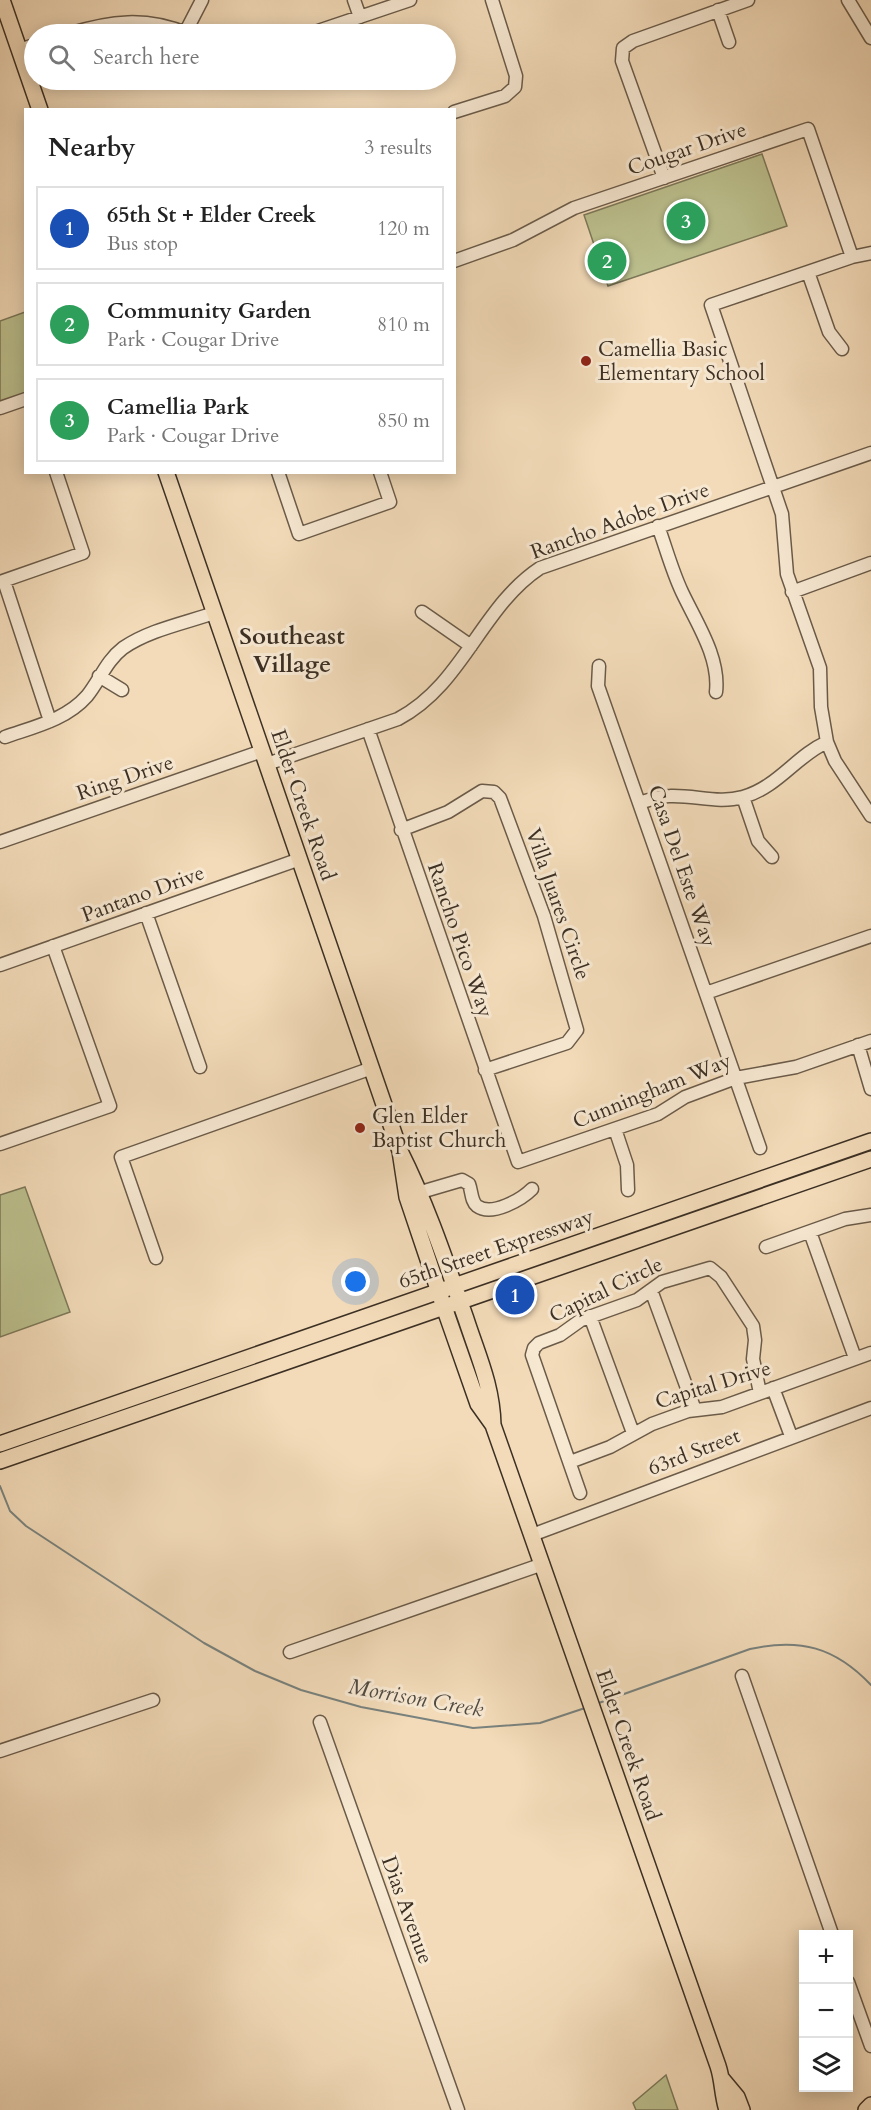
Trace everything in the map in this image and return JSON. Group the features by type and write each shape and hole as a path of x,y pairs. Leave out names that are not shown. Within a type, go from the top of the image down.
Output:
{"main road":[{"path":"2,0 24,64"},
{"path":"33,90 39,108"},
{"name":"Elder Creek Road","path":"167,474 400,1151 421,1192 460,1301 492,1397 494,1425 722,2079 737,2097 742,2110"},
{"name":"65th Street Expressway","path":"0,1444 871,1141"},
{"name":"Elder Creek Road","path":"400,1151 407,1197 438,1291 478,1404 494,1425"},
{"name":"65th Street Expressway","path":"3,1460 871,1159"},
{"name":"Elder Creek Road","path":"722,2079 721,2095 727,2110"},
{"path":"866,2110 871,2105"}],"street":[{"path":"191,24 202,0"},
{"path":"354,0 360,17"},
{"path":"339,24 410,0"},
{"path":"456,111 505,96 515,87 516,75 492,0"},
{"path":"664,177 622,62 623,48 633,40 748,0"},
{"path":"848,0 871,38"},
{"path":"718,10 729,42"},
{"path":"103,24 122,21 157,24"},
{"path":"19,50 24,48"},
{"name":"Cougar Drive","path":"456,258 513,240 564,212 808,129 852,257"},
{"path":"871,253 852,257 711,305 782,514 784,560 792,592 820,668 822,716 828,742 835,761 871,816"},
{"path":"808,272 829,333 842,349"},
{"path":"0,408 24,400"},
{"name":"Rancho Adobe Drive","path":"265,758 398,719 426,702 446,681 508,594 540,568 871,453"},
{"path":"50,721 2,582 83,553 57,474"},
{"path":"279,474 299,534 390,502 381,474"},
{"path":"658,526 678,582 699,626 716,670 716,692"},
{"path":"792,592 871,563"},
{"path":"422,612 471,646"},
{"path":"5,737 50,721 81,702 115,655 133,642 214,614"},
{"name":"Casa Del Este Way","path":"598,666 598,686 760,1148"},
{"path":"99,676 122,690"},
{"name":"Rancho Pico Way","path":"368,729 401,830 518,1162"},
{"path":"639,803 670,796 723,800 743,797 770,785 809,752 828,742"},
{"name":"Ring Drive","path":"0,842 265,758"},
{"name":"Villa Juares Circle","path":"401,830 448,812 482,791 494,792 500,798 544,916 578,1030 567,1042 485,1070"},
{"path":"743,797 759,841 772,857"},
{"name":"Pantano Drive","path":"0,965 300,859"},
{"path":"146,914 200,1067"},
{"path":"706,993 871,936"},
{"path":"0,1144 110,1106 53,946"},
{"name":"Cunningham Way","path":"518,1162 658,1114 685,1097 736,1078 796,1066 871,1041"},
{"path":"858,1045 871,1089"},
{"path":"156,1258 122,1157 372,1068"},
{"path":"615,1129 627,1165 628,1190"},
{"path":"421,1192 462,1180 469,1184 472,1200 478,1207 490,1210 523,1198 532,1189"},
{"path":"766,1247 845,1219 871,1215"},
{"path":"810,1232 855,1358"},
{"name":"Capital Circle","path":"580,1493 532,1355 539,1343 560,1335 572,1325 590,1316 638,1300 662,1282 710,1268 721,1277 753,1326 755,1340 753,1359 760,1393"},
{"path":"651,1290 695,1410"},
{"path":"590,1316 633,1433"},
{"name":"Capital Drive","path":"570,1462 610,1447 633,1433 695,1410 722,1407 871,1353"},
{"path":"773,1388 791,1436"},
{"name":"63rd Street","path":"532,1535 791,1436 871,1408"},
{"path":"290,1652 543,1564"},
{"path":"742,1676 830,1930"},
{"path":"0,1751 153,1700"},
{"name":"Dias Avenue","path":"320,1722 458,2110"},
{"path":"850,1984 871,2046"}],"green space":[{"path":"762,154 787,226 608,286 584,215"},
{"path":"24,312 24,393 0,402 0,321"},
{"path":"25,1187 70,1312 0,1337 0,1195"},
{"path":"666,2075 678,2110 636,2110 633,2103"}],"waterway":[{"name":"Morrison Creek","path":"0,1486 10,1511 26,1526 204,1643 255,1671 301,1690 361,1707 473,1728 540,1723 585,1708"},
{"name":"Morrison Creek","path":"596,1704 750,1649 768,1646 801,1646 830,1654 858,1672 871,1685"}],"place":[{"name":"Camellia Park","path":"686,221"},
{"name":"Community Garden","path":"607,261"},
{"name":"Camellia Basic Elementary School","path":"586,361"},
{"name":"Glen Elder Baptist Church","path":"360,1128"},
{"name":"65th St + Elder Creek","path":"515,1295"}],"district":[{"name":"Southeast Village","path":"292,650"}]}
